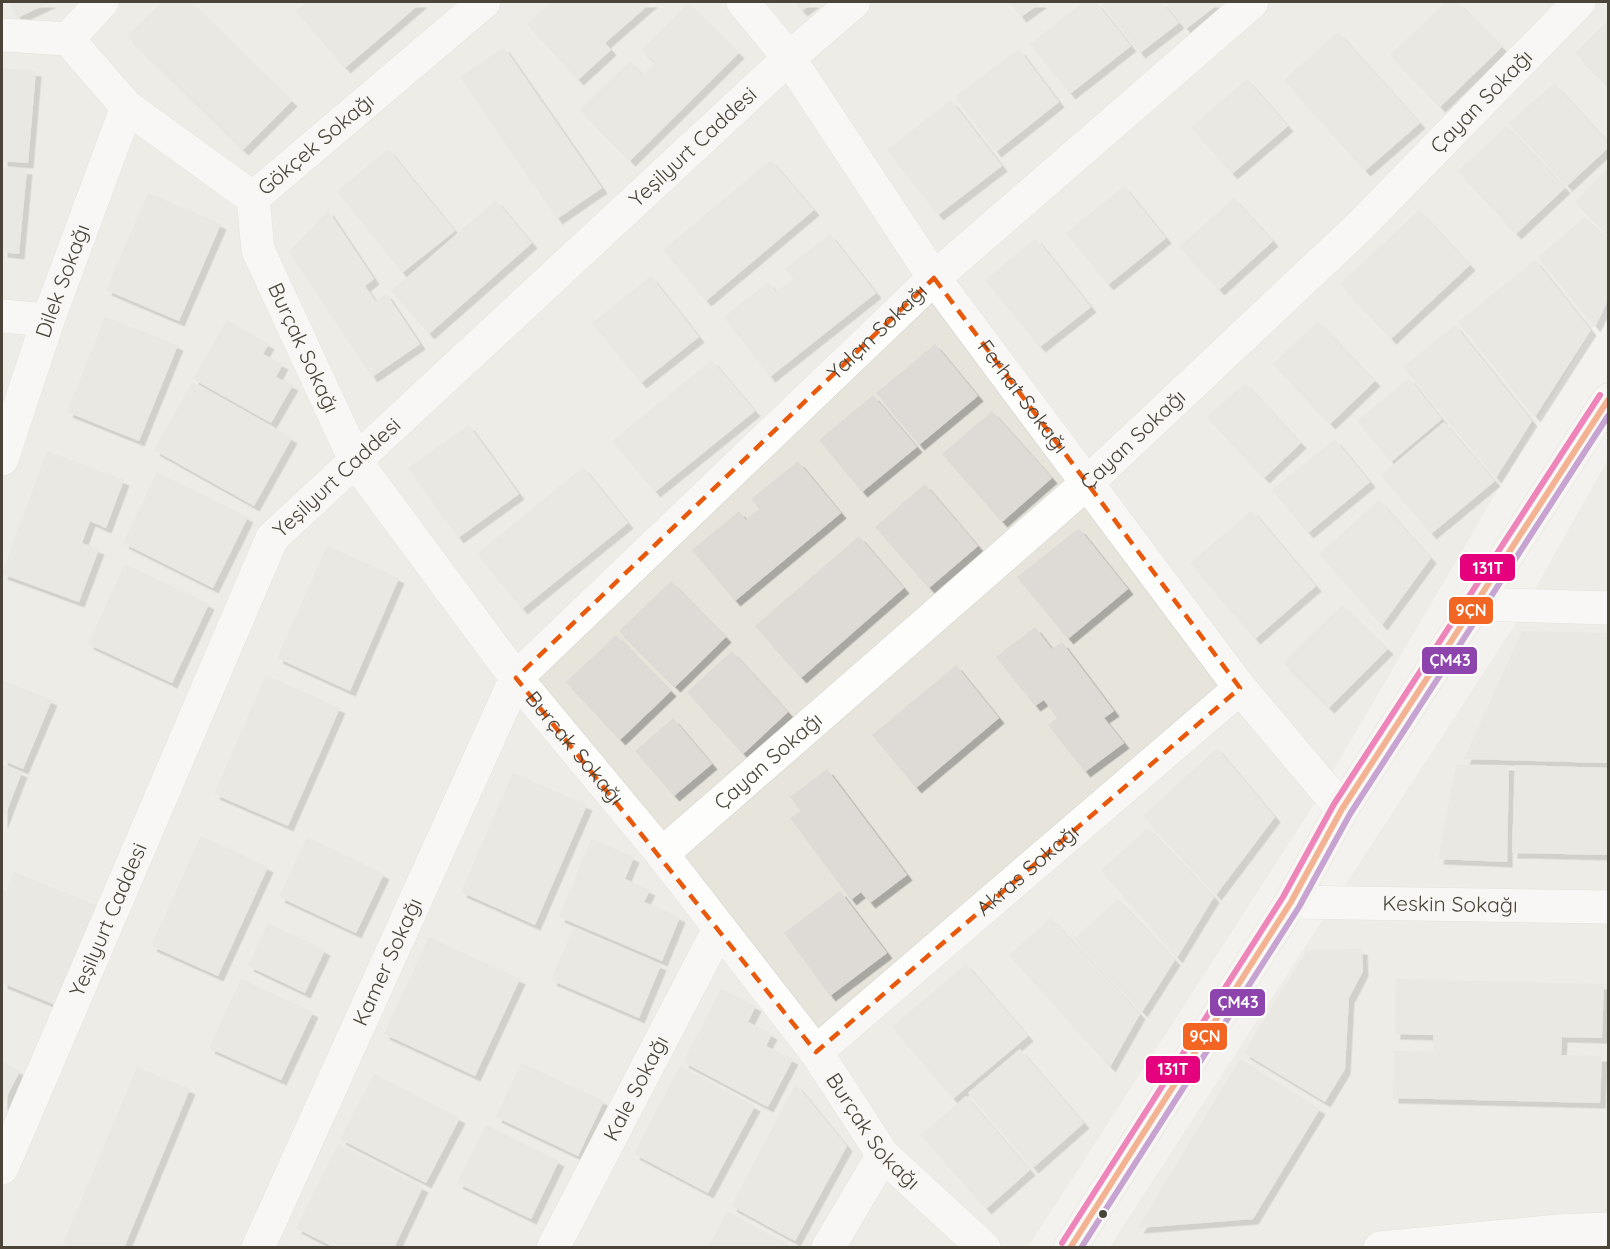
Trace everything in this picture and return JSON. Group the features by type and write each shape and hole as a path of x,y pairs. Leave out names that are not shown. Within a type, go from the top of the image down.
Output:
{"street":[{"path":"2,35 68,39 102,2"},
{"name":"Gökçek Sokağı","path":"68,39 127,106 253,198 484,2"},
{"name":"Ferhat Sokağı","path":"743,2 789,58 934,278 1240,688 1342,809"},
{"name":"Yeşilyurt Caddesi","path":"2,1168 272,538 789,58 854,2"},
{"name":"Yalçın Sokağı","path":"516,678 934,278 1252,2"},
{"name":"Çayan Sokağı","path":"662,854 1087,483 1359,227 1579,2"},
{"name":"Dilek Sokağı","path":"2,459 48,321 127,106"},
{"name":"Burçak Sokağı","path":"253,198 258,250 356,462 516,678 662,854 816,1052 883,1155 984,1248"},
{"path":"2,316 48,321"},
{"path":"1070,1248 1291,902 1342,809 1608,400"},
{"path":"1474,604 1608,608"},
{"name":"Kamer Sokağı","path":"258,1248 516,678"},
{"name":"Akras Sokağı","path":"816,1052 1240,688"},
{"name":"Keskin Sokağı","path":"1291,902 1608,907"},
{"name":"Kale Sokağı","path":"554,1248 719,929"},
{"path":"828,1248 883,1155"},
{"path":"1380,1248 1558,1239 1608,1229"}],"highlighted area":[{"path":"934,278 1240,688 816,1052 516,678"}],"shaded area":[{"path":"2,2 1608,2 1608,302 1306,817 1028,1247 2,1248"},
{"path":"1608,459 1608,1247 1109,1248 1516,623"}],"building":[{"path":"9,2 51,2 17,18"},
{"path":"162,2 191,2 292,101 243,150 127,36"},
{"path":"307,2 422,2 345,68 296,11"},
{"path":"552,2 652,2 605,43 611,50 578,80 527,24"},
{"path":"794,2 814,2 802,11"},
{"path":"1009,2 1042,2 1021,17"},
{"path":"1083,2 1096,2 1131,46 1070,94 1030,44"},
{"path":"1100,2 1162,2 1179,23 1140,53"},
{"path":"1165,2 1221,2 1186,29"},
{"path":"1446,2 1458,2 1502,47 1440,107 1390,55"},
{"path":"688,3 739,53 630,161 580,110 630,61 643,75 655,63 641,50"},
{"path":"1608,20 1608,86 1575,53"},
{"path":"1338,32 1420,123 1365,171 1284,80"},
{"path":"504,47 602,188 557,219 460,77"},
{"path":"1019,49 1059,102 996,152 955,97"},
{"path":"2,68 36,71 28,163 2,161"},
{"path":"1247,79 1288,126 1232,174 1191,127"},
{"path":"1554,83 1608,142 1608,148 1567,186 1509,123"},
{"path":"951,100 1002,166 938,215 887,150"},
{"path":"1507,126 1565,188 1516,234 1458,171"},
{"path":"388,149 455,231 402,273 337,191"},
{"path":"771,160 814,210 706,301 663,250"},
{"path":"2,167 27,169 19,254 2,252"},
{"path":"1608,168 1608,234 1575,202"},
{"path":"1124,186 1166,238 1108,285 1066,233"},
{"path":"148,193 221,224 179,321 106,290"},
{"path":"1234,198 1273,241 1219,290 1179,247"},
{"path":"496,200 532,243 429,334 391,291"},
{"path":"328,210 374,279 365,286 376,302 386,293 420,344 372,377 289,252"},
{"path":"1419,210 1470,265 1391,339 1340,284"},
{"path":"1585,217 1608,239 1608,300 1595,327 1538,257"},
{"path":"830,234 876,293 770,377 724,317 768,282 776,292 794,279 785,269"},
{"path":"1036,238 1091,307 1040,347 985,280"},
{"path":"1535,260 1591,330 1535,417 1458,322"},
{"path":"651,276 699,337 641,383 592,323"},
{"path":"105,317 178,345 139,441 67,412"},
{"path":"227,320 269,344 263,354 283,364 276,377 293,385 271,423 193,379"},
{"path":"1318,321 1375,381 1330,424 1273,364"},
{"path":"1455,325 1532,421 1496,478 1403,367"},
{"path":"935,344 978,396 919,445 876,393"},
{"path":"712,360 755,411 655,492 612,441"},
{"path":"1409,378 1442,419 1391,462 1357,421"},
{"path":"192,382 292,438 254,506 154,450"},
{"path":"1245,383 1301,443 1264,478 1207,417"},
{"path":"873,395 917,447 862,492 819,440"},
{"path":"992,411 1052,478 1002,522 942,454"},
{"path":"1444,422 1495,481 1431,534 1381,475"},
{"path":"469,425 519,494 458,538 408,468"},
{"path":"1335,439 1370,482 1308,533 1272,490"},
{"path":"47,451 124,480 106,528 90,521 82,543 99,549 79,602 2,574"},
{"path":"798,461 841,513 735,601 692,550 739,511 746,520 759,509 751,499"},
{"path":"583,467 628,523 522,609 477,554"},
{"path":"157,472 248,517 213,588 123,543"},
{"path":"925,484 978,546 929,588 875,527"},
{"path":"1379,500 1431,558 1382,625 1319,554"},
{"path":"1252,510 1316,586 1255,639 1190,563"},
{"path":"1079,528 1128,589 1068,639 1017,577"},
{"path":"859,536 904,588 801,678 755,626"},
{"path":"327,546 399,578 350,691 277,658"},
{"path":"125,564 209,604 172,683 88,644"},
{"path":"671,581 726,637 675,687 619,631"},
{"path":"1342,605 1388,649 1329,708 1283,663"},
{"path":"1035,627 1052,649 1062,642 1114,711 1104,718 1124,743 1085,772 1048,725 1057,718 1044,700 1035,706 996,657"},
{"path":"1522,631 1608,633 1608,763 1464,759"},
{"path":"616,635 671,691 620,740 566,682"},
{"path":"732,651 788,712 743,754 687,692"},
{"path":"956,665 999,718 916,788 872,735"},
{"path":"266,675 340,708 288,826 214,794"},
{"path":"2,680 52,700 23,769 2,760"},
{"path":"673,718 712,764 674,796 635,751"},
{"path":"1217,748 1275,817 1216,895 1143,816"},
{"path":"2,764 22,772 2,824"},
{"path":"1456,765 1509,765 1507,862 1438,859"},
{"path":"1515,765 1608,768 1608,855 1512,853"},
{"path":"827,769 907,875 870,903 861,892 851,900 790,818 801,811 790,797"},
{"path":"513,773 587,805 535,925 461,892"},
{"path":"1148,828 1214,897 1177,958 1101,870"},
{"path":"201,836 268,867 218,976 151,946"},
{"path":"307,837 384,874 356,933 279,897"},
{"path":"591,839 634,857 625,879 650,890 644,902 680,917 662,961 559,917"},
{"path":"14,872 98,906 58,1006 2,983 2,890 6,892"},
{"path":"840,891 887,953 830,996 784,933"},
{"path":"1118,899 1175,960 1142,1012 1074,939"},
{"path":"1051,918 1140,1014 1110,1067 1009,955"},
{"path":"268,923 325,950 305,993 248,966"},
{"path":"574,927 661,965 639,1018 551,980"},
{"path":"429,937 520,979 475,1076 384,1034"},
{"path":"1362,949 1363,971 1349,998 1345,1069 1325,1102 1244,1053 1307,950"},
{"path":"966,964 1028,1036 953,1099 892,1027"},
{"path":"241,979 313,1012 281,1080 209,1048"},
{"path":"1396,979 1604,984 1602,1038 1562,1037 1561,1055 1602,1056 1600,1103 1393,1098 1394,1051 1433,1052 1433,1035 1395,1034"},
{"path":"721,989 756,1006 748,1022 772,1034 766,1046 793,1059 768,1107 683,1062"},
{"path":"1020,1049 1084,1123 1033,1168 968,1093"},
{"path":"1240,1059 1320,1109 1253,1219 1138,1228"},
{"path":"2,1061 20,1071 2,1106"},
{"path":"521,1063 604,1101 578,1156 496,1117"},
{"path":"680,1066 755,1106 708,1193 634,1154"},
{"path":"137,1067 190,1089 124,1248 71,1248 63,1244"},
{"path":"374,1074 460,1118 426,1183 340,1139"},
{"path":"796,1084 847,1146 795,1241 731,1206"},
{"path":"966,1096 1030,1170 986,1209 921,1135"},
{"path":"486,1125 559,1161 531,1219 457,1183"},
{"path":"338,1144 423,1187 394,1248 335,1248 296,1228"},
{"path":"727,1211 794,1248 708,1248"}],"transit line":[{"name":"131T","path":"1062,1243 1283,897 1334,804 1600,395"},
{"name":"9ÇN","path":"1070,1248 1291,902 1342,809 1608,400"},
{"name":"ÇM43","path":"1081,1248 1299,907 1350,814 1608,416"}]}
